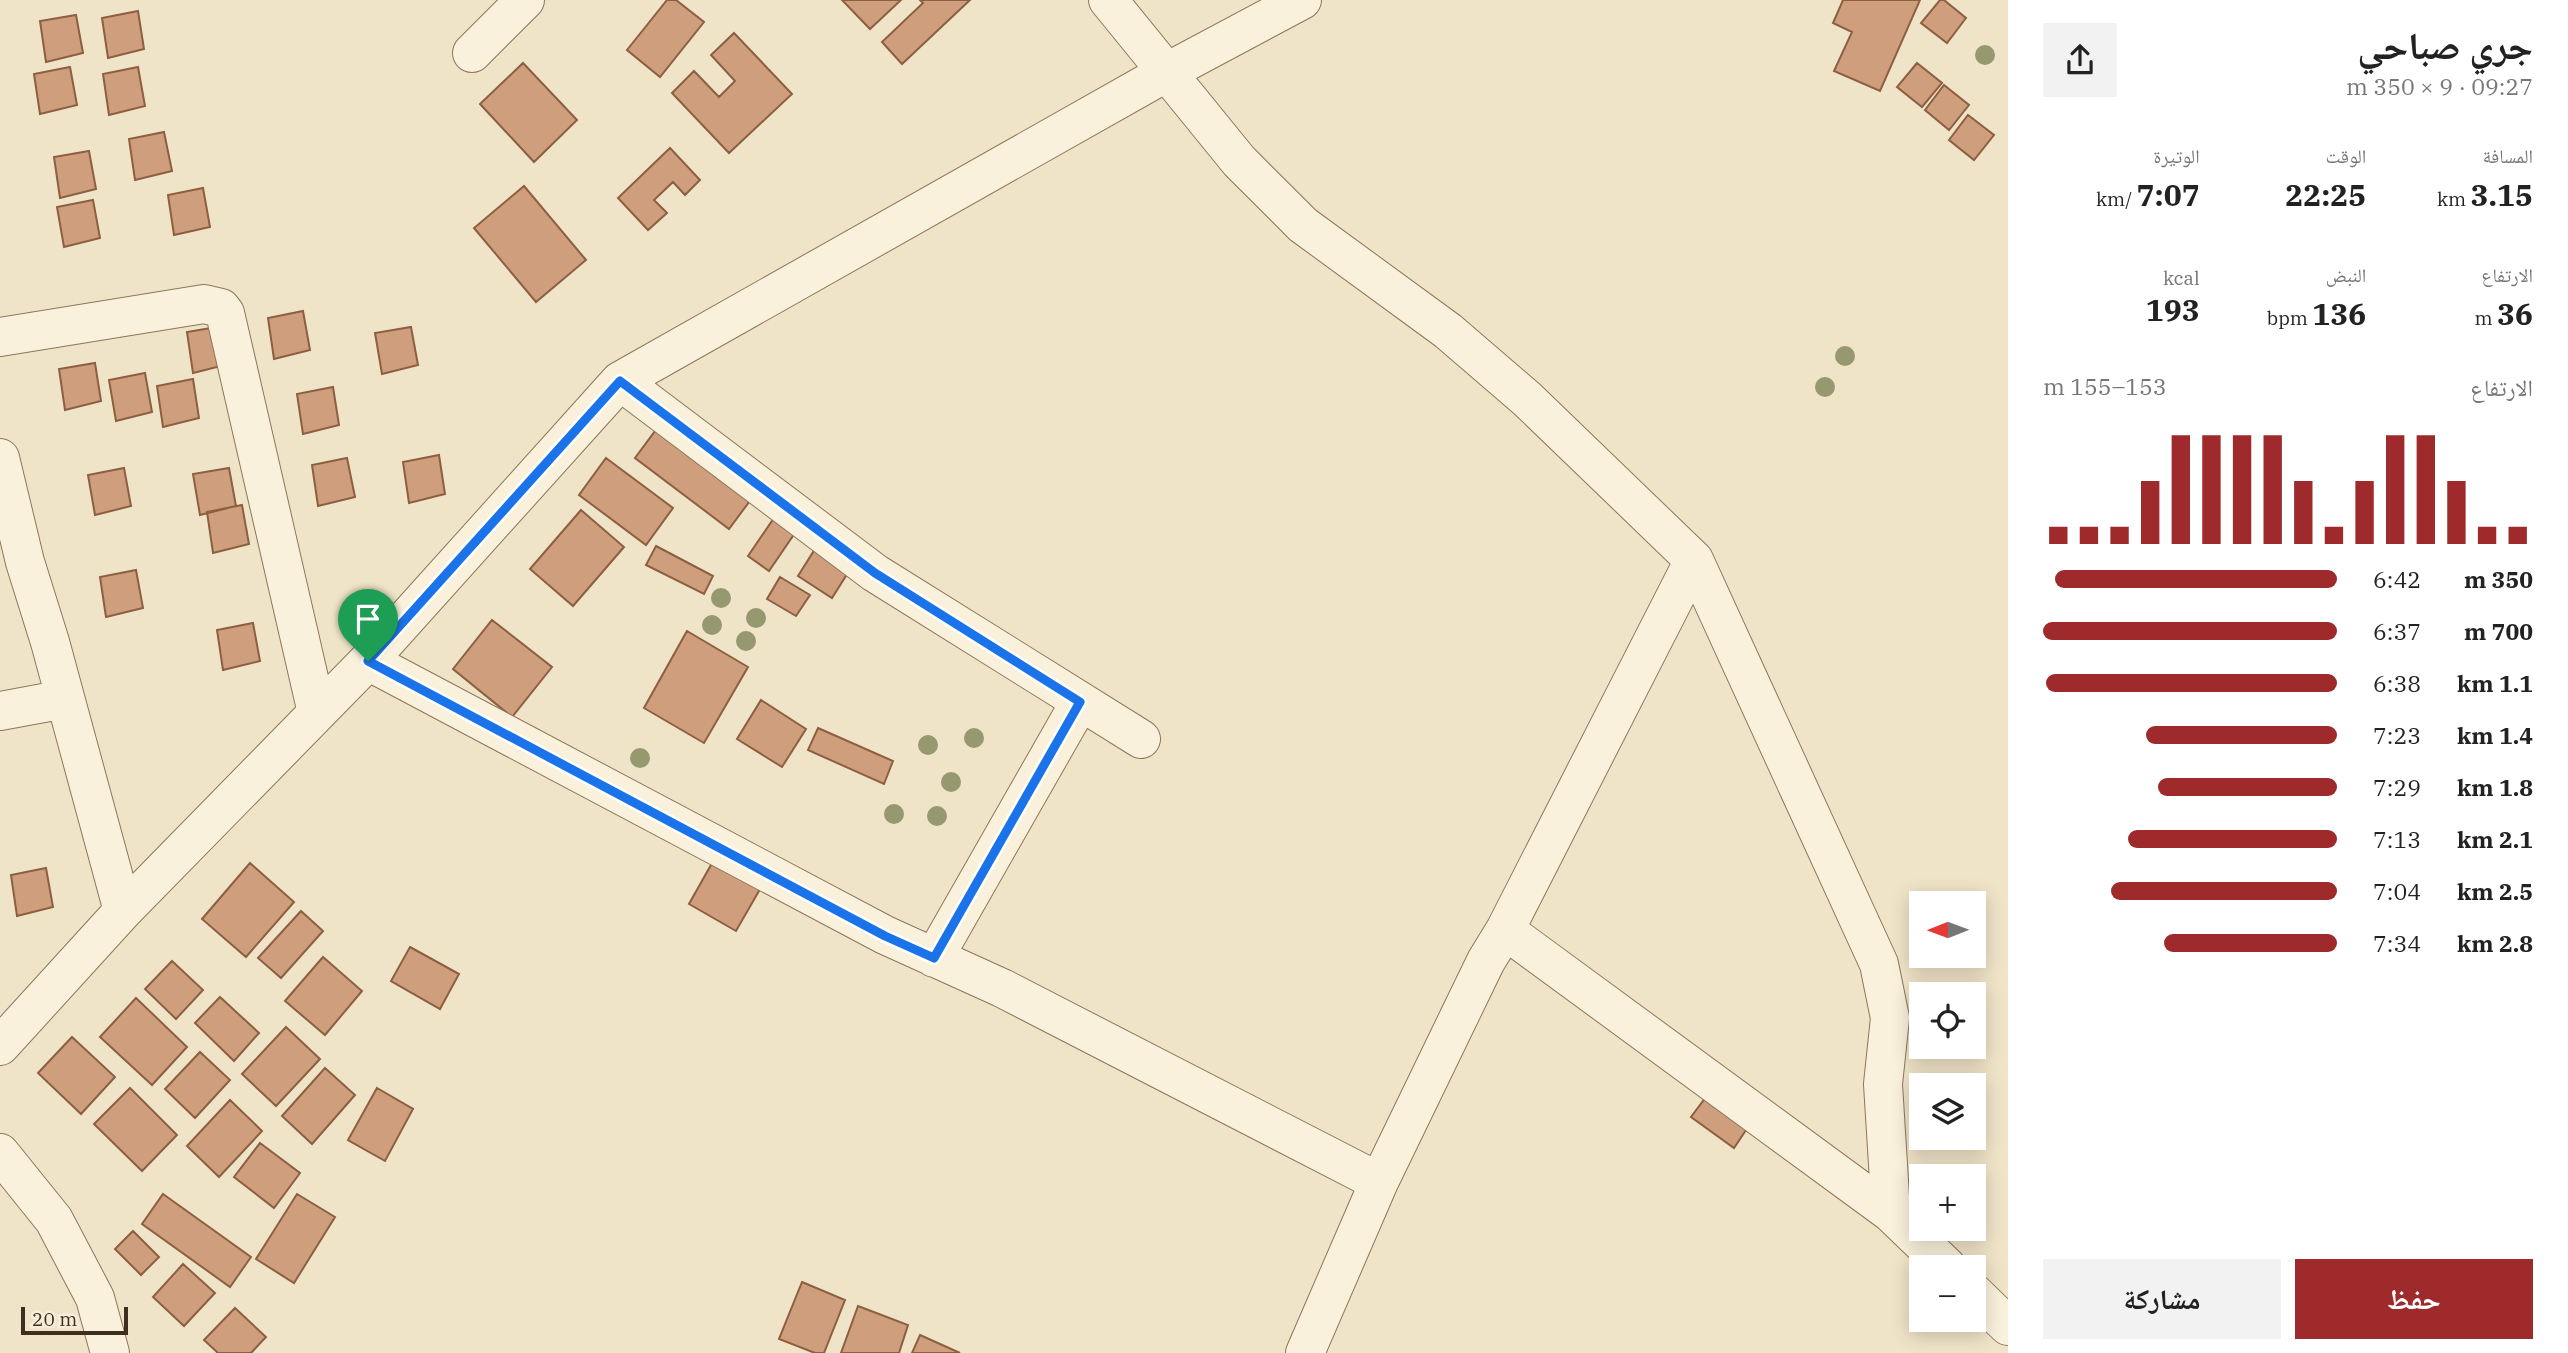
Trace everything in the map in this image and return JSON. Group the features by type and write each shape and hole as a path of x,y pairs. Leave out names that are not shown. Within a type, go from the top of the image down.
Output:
{"street":[{"path":"472,53 525,0"},
{"path":"1108,0 1169,71 1240,161 1303,225 1448,331 1590,457 1694,560 1880,964 1891,1018 1883,1084 1892,1213"},
{"path":"0,1046 123,911 368,661 620,381 1169,71 1302,0"},
{"path":"0,337 204,304 221,309 225,313 317,713"},
{"path":"620,381 875,573 1140,739"},
{"path":"0,458 24,562 123,911"},
{"path":"1305,1353 1379,1182 1486,961 1505,930 1694,560"},
{"path":"368,661 885,936 1002,988 1379,1182"},
{"path":"0,711 65,699"},
{"path":"934,958 1080,702"},
{"path":"1505,930 1892,1213 1935,1255"},
{"path":"0,1153 54,1220 95,1298 110,1353"},
{"path":"1986,1305 2008,1326"}],"building":[{"path":"667,0 676,0 704,22 660,77 627,50"},
{"path":"842,0 901,0 870,29"},
{"path":"920,0 970,0 902,64 882,42 923,3"},
{"path":"1843,0 1920,0 1880,91 1834,71 1852,32 1833,23"},
{"path":"1940,0 1944,0 1966,18 1947,43 1921,23"},
{"path":"138,11 144,49 108,58 102,18"},
{"path":"76,15 83,53 46,62 40,21"},
{"path":"734,33 792,94 729,153 672,93 694,71 719,97 735,81 711,55"},
{"path":"523,63 577,120 534,162 480,104"},
{"path":"1917,63 1942,83 1922,107 1897,87"},
{"path":"70,67 77,105 40,114 34,74"},
{"path":"138,67 145,106 109,115 103,74"},
{"path":"1944,85 1969,105 1949,130 1925,110"},
{"path":"1968,115 1994,135 1974,160 1949,140"},
{"path":"164,132 172,171 135,180 129,139"},
{"path":"670,148 700,180 685,195 673,182 654,200 667,213 648,230 618,198"},
{"path":"89,151 96,189 60,198 54,157"},
{"path":"524,186 586,260 536,302 474,228"},
{"path":"203,188 210,227 174,235 168,195"},
{"path":"93,200 100,238 64,247 57,207"},
{"path":"303,311 310,350 274,359 268,318"},
{"path":"223,326 229,364 193,373 187,332"},
{"path":"411,327 418,365 382,374 375,333"},
{"path":"95,363 101,401 65,410 59,369"},
{"path":"145,373 152,412 116,421 109,380"},
{"path":"193,379 199,418 163,427 157,386"},
{"path":"333,387 339,425 303,434 297,394"},
{"path":"661,423 755,494 729,529 635,458"},
{"path":"439,455 445,494 409,503 403,462"},
{"path":"347,458 355,497 318,506 312,465"},
{"path":"606,458 673,508 646,545 579,495"},
{"path":"124,468 131,506 95,515 88,475"},
{"path":"229,468 236,506 200,515 193,474"},
{"path":"242,505 249,544 213,553 207,512"},
{"path":"581,510 624,547 573,606 530,569"},
{"path":"776,515 797,530 769,571 748,556"},
{"path":"656,546 713,576 704,594 646,565"},
{"path":"815,549 849,571 832,598 798,576"},
{"path":"136,570 143,608 106,617 100,577"},
{"path":"780,577 810,595 796,616 767,599"},
{"path":"492,620 552,667 512,717 453,669"},
{"path":"253,623 260,661 223,670 217,630"},
{"path":"687,631 748,667 704,743 644,708"},
{"path":"761,700 806,729 782,767 737,739"},
{"path":"818,728 893,761 884,784 808,750"},
{"path":"720,849 767,877 736,931 689,904"},
{"path":"250,863 294,902 246,957 202,919"},
{"path":"46,868 53,907 17,916 11,875"},
{"path":"301,911 323,931 281,978 258,958"},
{"path":"410,947 459,974 440,1009 391,981"},
{"path":"323,957 362,991 325,1035 285,1001"},
{"path":"172,961 203,990 176,1019 145,989"},
{"path":"220,997 259,1033 234,1061 195,1023"},
{"path":"136,998 187,1047 152,1085 100,1037"},
{"path":"286,1027 320,1059 276,1106 242,1074"},
{"path":"72,1037 115,1077 81,1114 38,1073"},
{"path":"200,1052 230,1080 195,1118 165,1089"},
{"path":"325,1068 355,1095 312,1144 282,1116"},
{"path":"130,1088 177,1135 142,1171 94,1124"},
{"path":"377,1088 413,1109 385,1161 348,1140"},
{"path":"1706,1097 1748,1127 1734,1148 1691,1117"},
{"path":"230,1100 262,1131 219,1177 187,1146"},
{"path":"260,1143 300,1173 274,1208 234,1177"},
{"path":"163,1194 251,1257 230,1287 142,1224"},
{"path":"297,1194 335,1217 294,1283 256,1259"},
{"path":"133,1231 159,1257 141,1275 115,1249"},
{"path":"183,1264 215,1293 184,1326 153,1297"},
{"path":"802,1282 845,1300 824,1353 815,1353 779,1339"},
{"path":"858,1306 908,1325 899,1353 841,1353"},
{"path":"235,1308 266,1337 251,1353 218,1353 204,1340"},
{"path":"920,1335 960,1353 912,1353"}],"route":[{"path":"620,381 875,573 1080,702 934,958 885,936 368,661 620,381"}]}
